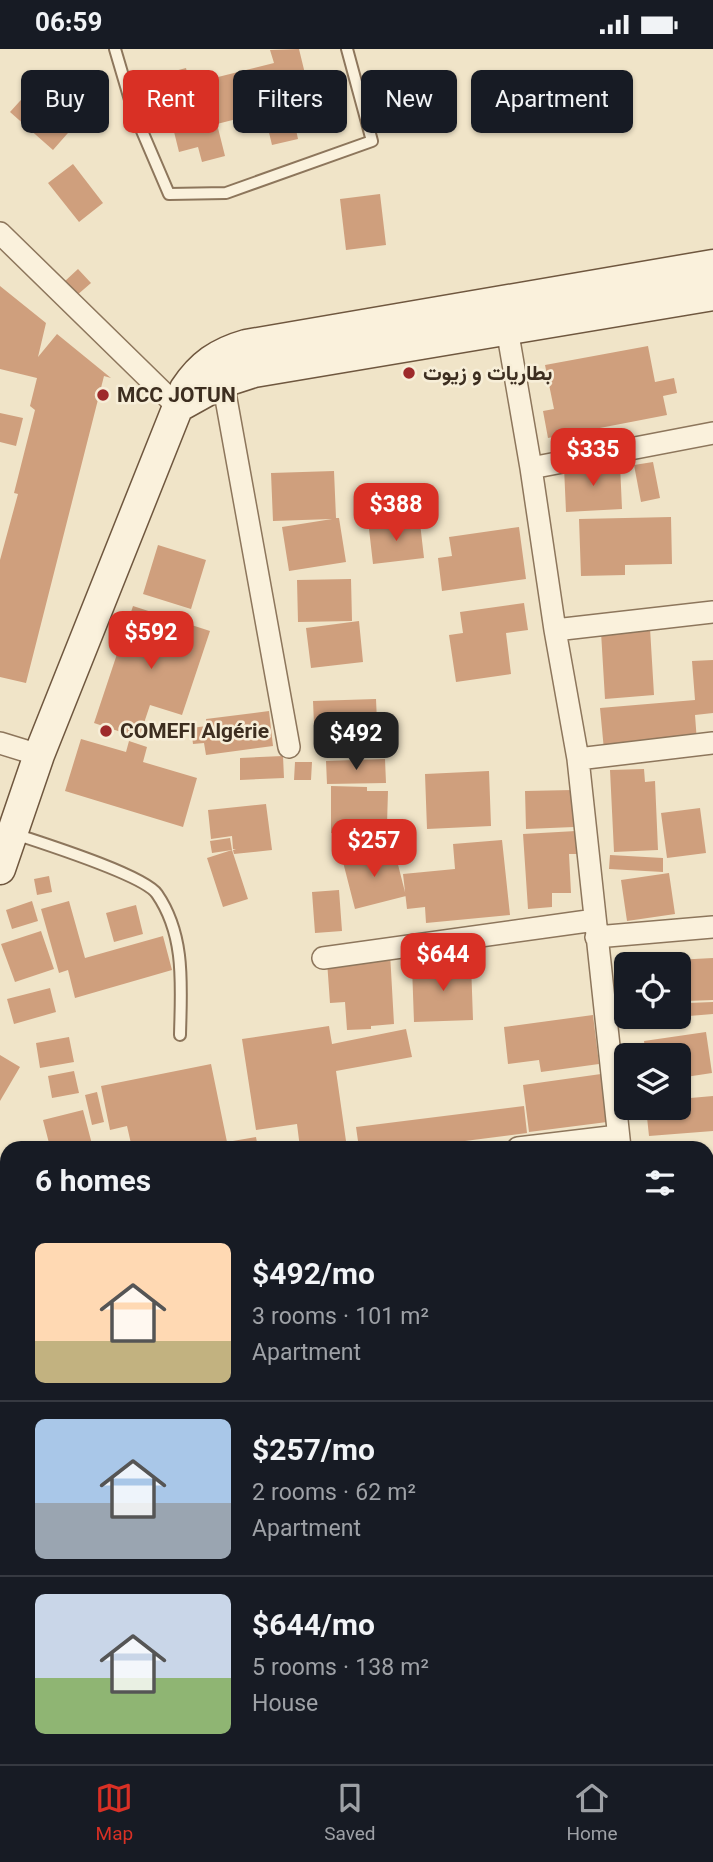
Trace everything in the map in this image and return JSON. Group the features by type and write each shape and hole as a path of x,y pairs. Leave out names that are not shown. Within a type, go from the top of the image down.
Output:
{"main road":[{"path":"0,869 39,755 185,389 196,373 210,360 246,345 713,265"},
{"path":"178,407 223,382 254,372 713,295"}],"street":[{"path":"2,241 178,407"},
{"path":"502,301 578,759 619,1141"},
{"path":"223,382 289,747"},
{"path":"531,468 713,433"},
{"path":"555,630 713,613"},
{"path":"0,743 39,755"},
{"path":"578,759 713,743"},
{"path":"323,958 596,928 713,927"}],"lane":[{"path":"115,49 133,110 169,194 226,193 372,141 347,49"},
{"path":"12,833 110,868 156,892 173,928 181,961 180,1035"}],"building":[{"path":"299,49 304,70 246,70 274,63 270,50"},
{"path":"233,73 233,120 219,123 219,77"},
{"path":"21,100 21,122 10,112"},
{"path":"219,132 225,156 202,162 198,147 179,152 174,133"},
{"path":"34,133 68,133 53,150"},
{"path":"269,133 297,133 298,139 272,145"},
{"path":"73,164 103,203 79,222 48,183"},
{"path":"380,194 386,245 346,250 340,199"},
{"path":"78,269 91,283 76,296 64,282"},
{"path":"0,286 46,323 38,357 57,334 111,378 104,376 26,683 0,677 0,560 18,494 14,493 35,410 30,406 37,378 0,369"},
{"path":"648,346 655,382 674,378 677,393 663,396 667,415 548,438 543,411 554,409 545,365"},
{"path":"0,413 23,418 16,446 0,442"},
{"path":"653,462 660,498 641,502 634,465"},
{"path":"620,464 622,509 566,512 564,467"},
{"path":"334,471 336,518 339,518 346,562 289,571 282,527 332,519 273,521 271,473"},
{"path":"671,517 672,564 625,565 625,575 581,576 579,519"},
{"path":"420,523 424,558 373,564 369,529"},
{"path":"519,527 526,579 442,591 438,558 452,556 449,537"},
{"path":"158,545 206,560 191,609 143,594"},
{"path":"351,579 352,621 298,622 297,580"},
{"path":"524,603 528,630 506,633 511,674 456,682 449,635 463,633 460,612"},
{"path":"133,606 210,631 182,715 150,705 139,738 94,723"},
{"path":"359,621 363,662 311,668 306,628"},
{"path":"650,628 654,695 605,699 601,632"},
{"path":"713,660 713,713 695,715 697,742 604,750 600,708 695,700 692,661"},
{"path":"376,699 378,745 315,747 313,701"},
{"path":"269,711 273,746 206,755 204,743 193,744 191,728 207,726 206,719"},
{"path":"81,739 126,752 129,741 147,747 143,762 197,778 183,827 65,791"},
{"path":"283,756 284,778 240,780 240,758"},
{"path":"385,759 386,783 327,784 326,761"},
{"path":"295,762 312,762 311,780 294,780"},
{"path":"644,769 645,782 655,781 658,850 614,852 610,770"},
{"path":"489,771 491,826 427,829 425,774"},
{"path":"331,786 367,787 367,791 388,791 387,824 358,823 358,834 331,833"},
{"path":"573,790 574,827 526,829 525,791"},
{"path":"266,804 272,850 234,854 233,850 236,849 233,849 232,836 211,839 208,810"},
{"path":"700,808 706,853 667,858 661,813"},
{"path":"576,831 577,854 569,854 571,893 552,893 552,907 528,909 523,834"},
{"path":"230,838 232,850 212,853 210,841"},
{"path":"502,840 510,915 426,923 425,907 407,909 403,874 455,869 453,844"},
{"path":"394,849 406,896 355,909 343,862"},
{"path":"232,850 248,899 223,907 207,858"},
{"path":"610,855 663,858 663,872 609,869"},
{"path":"669,873 675,914 627,921 621,880"},
{"path":"49,876 52,892 37,895 34,879"},
{"path":"339,890 342,931 315,933 312,892"},
{"path":"32,901 38,921 12,929 6,910"},
{"path":"69,901 85,958 163,936 172,970 75,998 68,970 59,973 41,909"},
{"path":"136,905 143,934 114,942 106,913"},
{"path":"41,931 54,969 15,982 1,944"},
{"path":"390,953 394,1024 347,1030 345,1002 330,1003 327,961"},
{"path":"713,958 713,1000 691,1001 691,959"},
{"path":"471,963 473,1020 414,1022 412,966"},
{"path":"50,988 56,1012 14,1024 7,999"},
{"path":"713,1002 713,1014 691,1016 691,1003"},
{"path":"593,1015 599,1064 541,1072 539,1060 508,1064 504,1027"},
{"path":"329,1026 332,1044 406,1029 412,1057 336,1071 346,1141 299,1141 297,1124 256,1130 242,1039"},
{"path":"706,1032 712,1073 691,1076 691,1043 644,1041"},
{"path":"69,1037 74,1062 40,1068 36,1043"},
{"path":"0,1055 20,1067 0,1101"},
{"path":"211,1064 227,1141 130,1141 127,1126 110,1130 101,1086"},
{"path":"74,1071 79,1093 52,1098 48,1076"},
{"path":"601,1074 607,1122 529,1132 523,1085"},
{"path":"97,1092 104,1122 92,1125 85,1095"},
{"path":"713,1096 713,1131 649,1136 647,1120 691,1120 691,1098"},
{"path":"524,1106 527,1133 465,1141 358,1141 356,1127"},
{"path":"83,1110 91,1141 48,1141 43,1120"},
{"path":"256,1137 257,1141 233,1141"}],"place":[{"name":"بطاريات و زيوت","path":"409,373"},
{"name":"MCC JOTUN","path":"103,395"},
{"name":"COMEFI Algérie","path":"106,731"}]}
